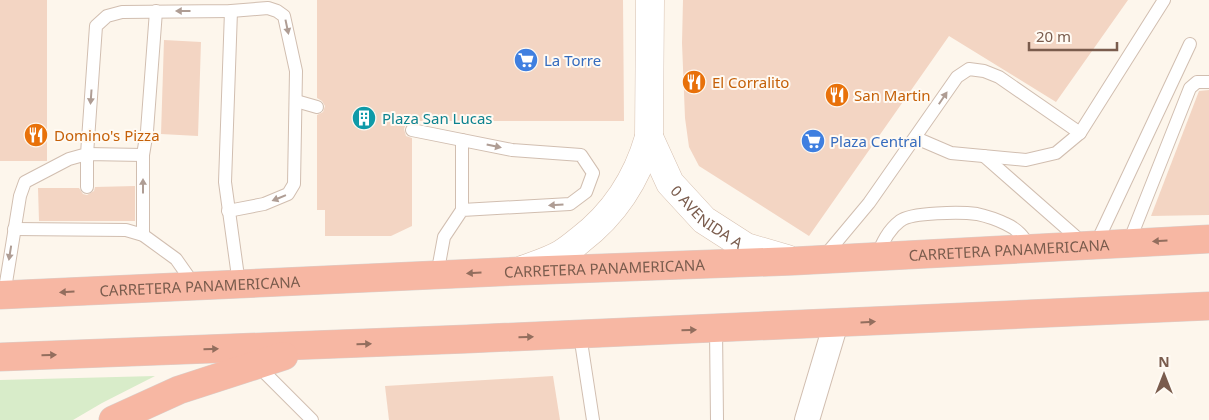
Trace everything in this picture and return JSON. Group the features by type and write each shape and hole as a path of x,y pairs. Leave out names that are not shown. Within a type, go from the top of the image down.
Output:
{"highway":[{"name":"CARRETERA PANAMERICANA","path":"2,295 822,259 1209,238"},
{"path":"0,357 315,346 1209,306"},
{"path":"113,420 179,390 315,346"}],"street":[{"name":"0 AVENIDA A","path":"521,271 561,254 596,227 612,211 625,193 646,149 649,137 650,0"},
{"name":"0 AVENIDA A","path":"649,137 670,183 704,220 746,247 794,260"},
{"path":"794,420 827,324"},
{"path":"807,420 827,324"}],"lane":[{"path":"916,138 951,153 1026,160 1056,153 1080,133 1164,0"},
{"path":"87,188 87,154 96,26 107,16 122,12 231,11 268,8 284,16 296,71 294,184 288,194 264,204 228,211"},
{"path":"142,235 142,155 147,131 156,11"},
{"path":"231,11 225,182 239,284"},
{"path":"984,156 1090,245 1190,44"},
{"path":"822,259 869,202 916,138 957,77 969,69 984,70 999,77 1080,133"},
{"path":"1129,242 1190,88 1196,82 1209,82"},
{"path":"296,101 317,107"},
{"path":"412,130 512,150 581,155 593,173 586,192 570,204 462,210"},
{"path":"437,275 444,237 462,210 462,140"},
{"path":"2,295 20,196 25,182 68,159 87,154 142,155"},
{"path":"877,256 884,240 901,220 920,214 976,214 1005,223 1019,231 1031,248"},
{"path":"14,229 85,226 126,230 142,235 176,259 195,286"},
{"path":"716,329 717,420"},
{"path":"580,334 593,420"},
{"path":"257,365 312,420"}],"green space":[{"path":"155,376 73,420 0,420 0,380"}],"building":[{"path":"0,0 47,0 47,161 0,161"},
{"path":"317,0 623,0 624,121 412,121 406,124 404,129 406,136 412,138 412,226 391,236 325,236 325,210 317,210 317,115 323,112 325,106 317,98"},
{"name":"Plaza Central","path":"683,0 1128,0 1056,102 949,36 809,236 699,166 689,147 685,118 682,43"},
{"path":"164,40 201,42 198,136 161,134"},
{"path":"1209,90 1209,215 1151,216 1199,91"},
{"path":"135,186 135,221 39,221 38,188 79,188 83,194 87,195 94,191 95,187"},
{"path":"553,376 560,420 389,420 385,386"}],"place":[{"name":"La Torre","path":"526,60"},
{"name":"El Corralito","path":"694,82"},
{"name":"San Martin","path":"837,95"},
{"name":"Plaza San Lucas","path":"364,118"},
{"name":"Domino's Pizza","path":"36,135"},
{"name":"Plaza Central","path":"813,141"}]}
